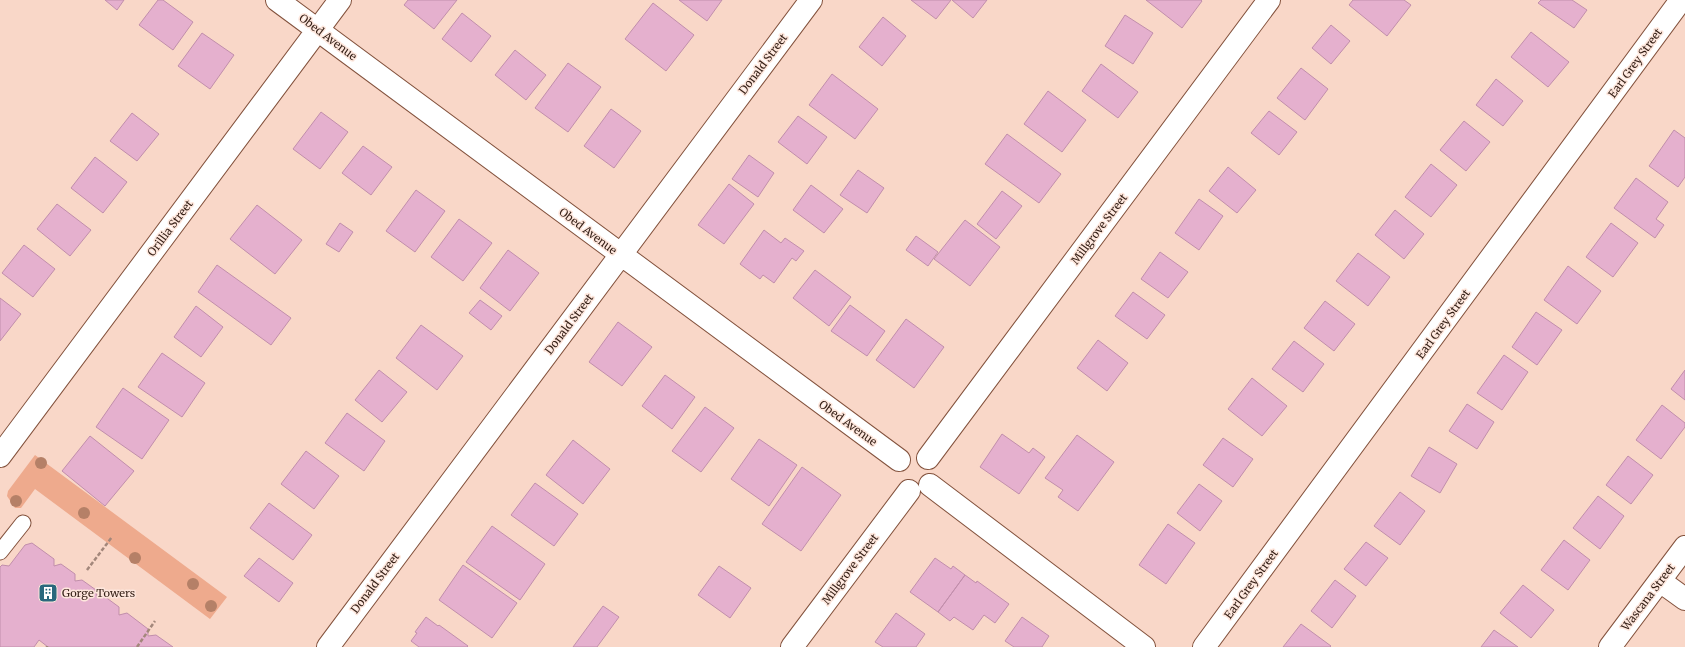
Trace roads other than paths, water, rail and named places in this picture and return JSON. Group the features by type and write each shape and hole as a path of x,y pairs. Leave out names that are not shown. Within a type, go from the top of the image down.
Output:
{"street":[{"name":"Obed Avenue","path":"277,0 899,460"},
{"name":"Orillia Street","path":"0,456 340,0"},
{"name":"Donald Street","path":"328,647 811,0"},
{"name":"Millgrove Street","path":"928,458 1269,0"},
{"name":"Earl Grey Street","path":"1204,647 1681,0"},
{"path":"916,452 928,458 932,462 935,474 930,485 920,491 909,491 899,484 896,478 896,466 899,460 904,456 916,452"},
{"path":"930,485 1144,647"},
{"name":"Millgrove Street","path":"792,647 909,491"},
{"name":"Wascana Street","path":"1610,647 1685,547"},
{"path":"1660,581 1685,599"}],"lane":[{"path":"0,552 23,523"}],"place":[{"name":"Gorge Towers","path":"48,593"}]}
